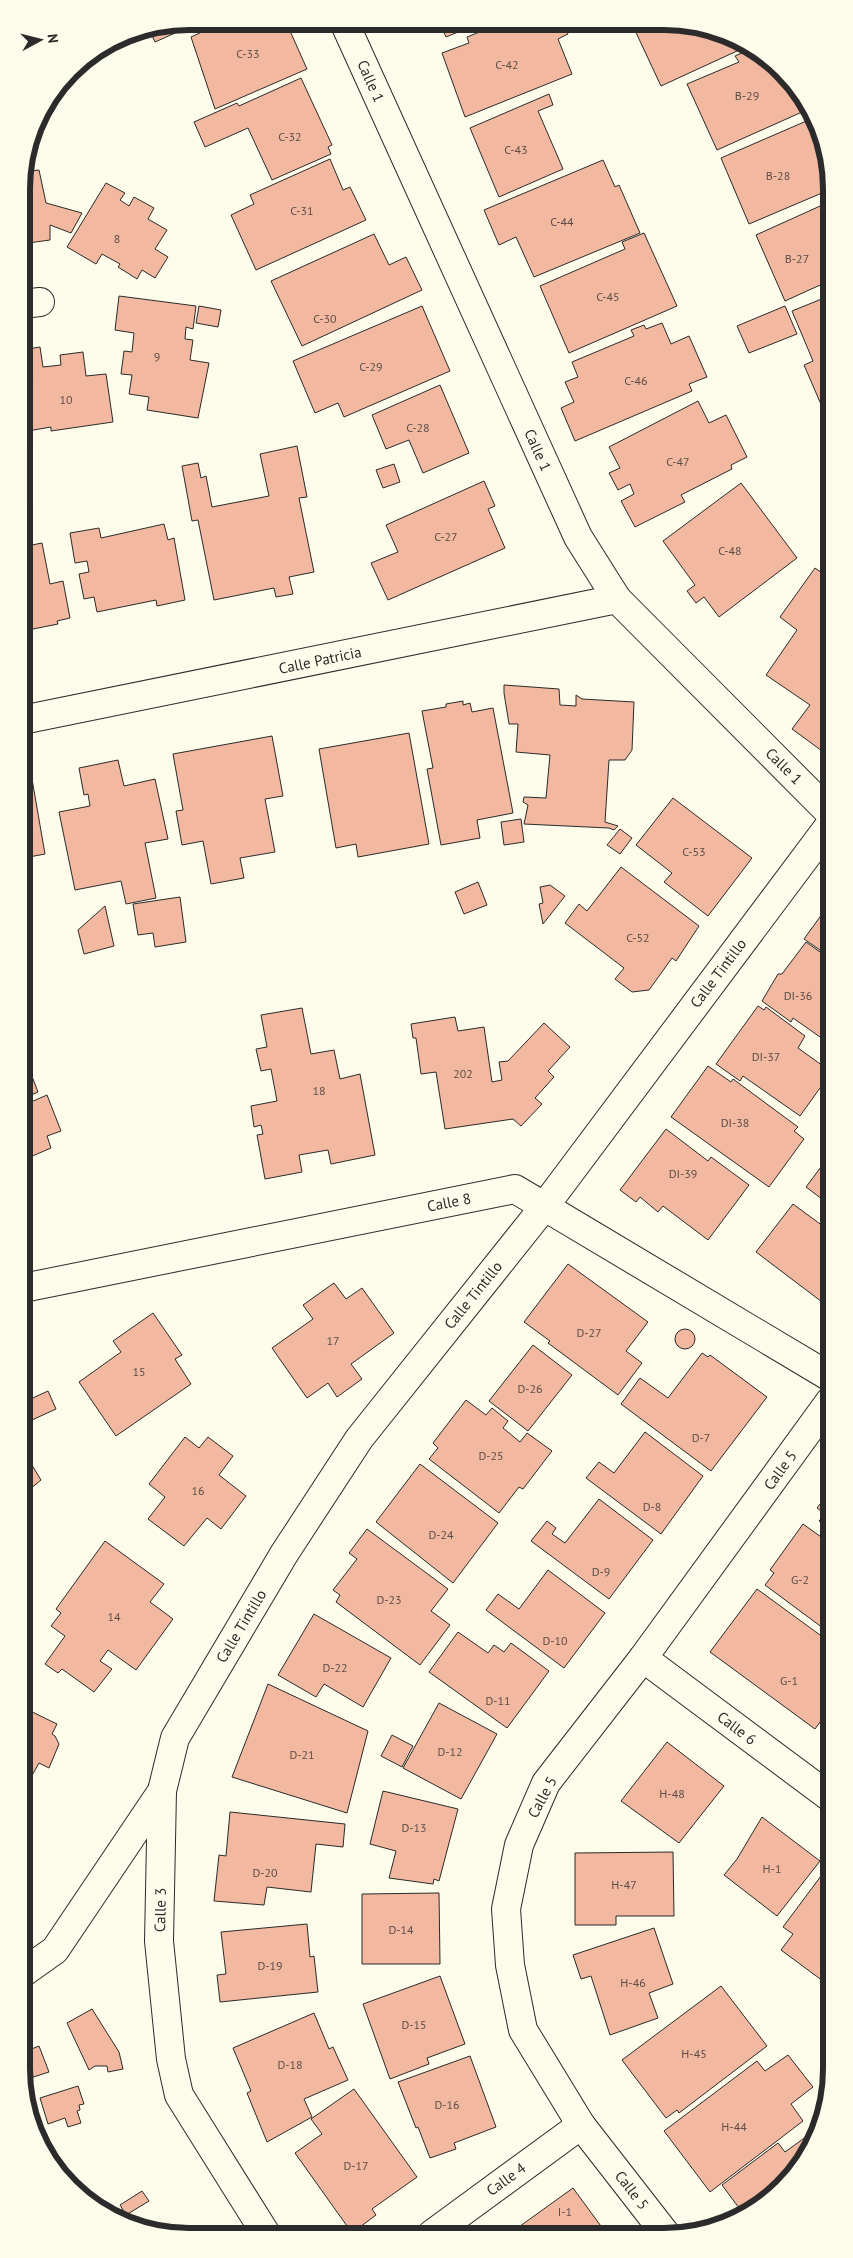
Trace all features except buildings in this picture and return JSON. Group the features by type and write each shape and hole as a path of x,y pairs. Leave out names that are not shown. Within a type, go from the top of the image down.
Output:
{"street":[{"name":"Calle 1","path":"348,30 578,537 617,599 823,805"},
{"name":"Calle Patricia","path":"30,718 617,599"},
{"name":"Calle Tintillo","path":"162,1791 175,1738 284,1554 358,1439 544,1207 823,835"},
{"name":"Calle 8","path":"30,1287 515,1189 823,1373"},
{"name":"Calle 5","path":"660,2228 581,2125 523,2030 510,1965 506,1909 519,1845 546,1784 643,1658 823,1411"},
{"name":"Calle 6","path":"643,1658 823,1792"},
{"path":"30,1968 55,1950 162,1791"},
{"name":"Calle 3","path":"162,1791 159,1941 170,2059 179,2095 262,2228"},
{"name":"Calle 4","path":"440,2228 581,2125"}]}
